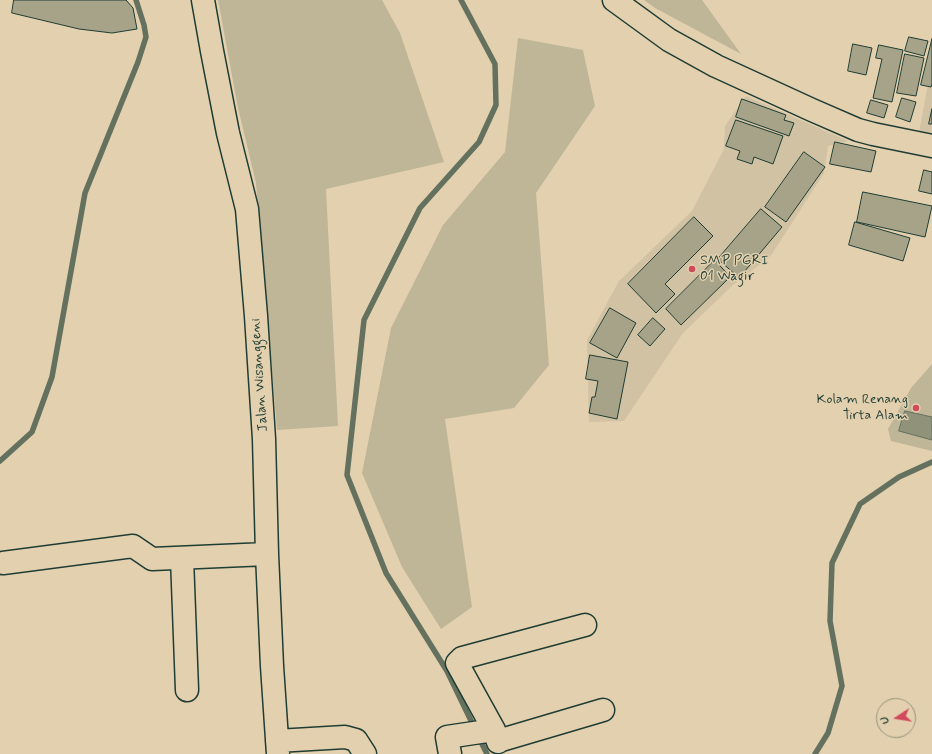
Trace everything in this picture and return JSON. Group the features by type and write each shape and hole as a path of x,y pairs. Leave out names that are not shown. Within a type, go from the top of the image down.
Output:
{"street":[{"name":"Jalan Wisanggeni","path":"203,0 228,133 247,209 264,439 272,666 278,747"},
{"path":"614,0 668,40 716,66 858,130 932,146"},
{"path":"3,563 134,546 152,559 267,554"},
{"path":"182,558 187,690"},
{"path":"495,739 457,663 462,658 585,625"},
{"path":"453,745 495,739 603,710"},
{"path":"278,747 304,740 345,737 356,740 365,754"}],"shaded area":[{"path":"218,0 382,0 400,33 444,162 326,189 338,426 277,430 256,183 238,108"},
{"path":"644,0 702,0 741,54 655,8"},
{"path":"518,38 583,50 595,106 536,193 549,365 514,408 445,419 472,607 441,629 402,567 362,473 391,328 443,225 505,152"},
{"path":"932,62 932,136 919,133"},
{"name":"SMP PGRI 01 Wagir","path":"746,96 848,141 828,146 824,173 770,257 734,284 683,333 624,421 589,422 587,340 619,281 692,211 724,149 725,126"},
{"name":"Kolam Renang Tirta Alam","path":"932,364 932,451 891,441 888,429 911,388"},
{"path":"905,411 932,417 932,440 899,431"}],"building":[{"path":"14,0 126,0 133,8 137,29 112,33 79,29 12,13"},
{"path":"909,37 928,41 924,56 905,51"},
{"path":"932,39 932,84 931,87 921,85"},
{"path":"853,44 872,48 866,75 848,71"},
{"path":"879,45 903,50 892,102 873,98 882,59 876,58"},
{"path":"905,54 924,58 916,96 897,93"},
{"path":"902,98 916,102 910,122 896,117"},
{"path":"742,99 786,115 784,120 794,123 789,136 736,117"},
{"path":"871,100 888,105 884,118 867,113"},
{"path":"932,109 932,124 929,124"},
{"path":"736,120 783,136 773,164 754,157 752,164 737,159 740,151 726,146"},
{"path":"835,142 876,151 871,172 830,164"},
{"path":"804,152 825,167 786,222 765,207"},
{"path":"924,170 932,172 932,194 919,191"},
{"path":"863,192 932,206 925,237 857,222"},
{"path":"761,209 782,227 739,278 718,259"},
{"path":"694,217 713,236 665,284 675,294 656,313 628,284"},
{"path":"855,222 910,238 903,261 849,245"},
{"path":"715,260 730,277 681,325 666,309"},
{"path":"610,308 636,323 617,358 590,343"},
{"path":"653,318 665,329 650,346 638,335"},
{"path":"590,355 628,362 617,419 589,413 592,397 595,397 598,381 586,379"}],"waterway":[{"path":"0,461 32,432 52,377 85,193 138,62 146,37 144,25 136,0"},
{"path":"461,0 495,64 496,105 479,142 420,208 364,320 347,475 386,573 447,671 475,729"},
{"path":"815,754 828,733 842,686 830,621 832,563 860,504 899,477 932,462"},
{"path":"478,736 487,754"}],"place":[{"name":"SMP PGRI 01 Wagir","path":"692,269"},
{"name":"Kolam Renang Tirta Alam","path":"916,408"}]}
